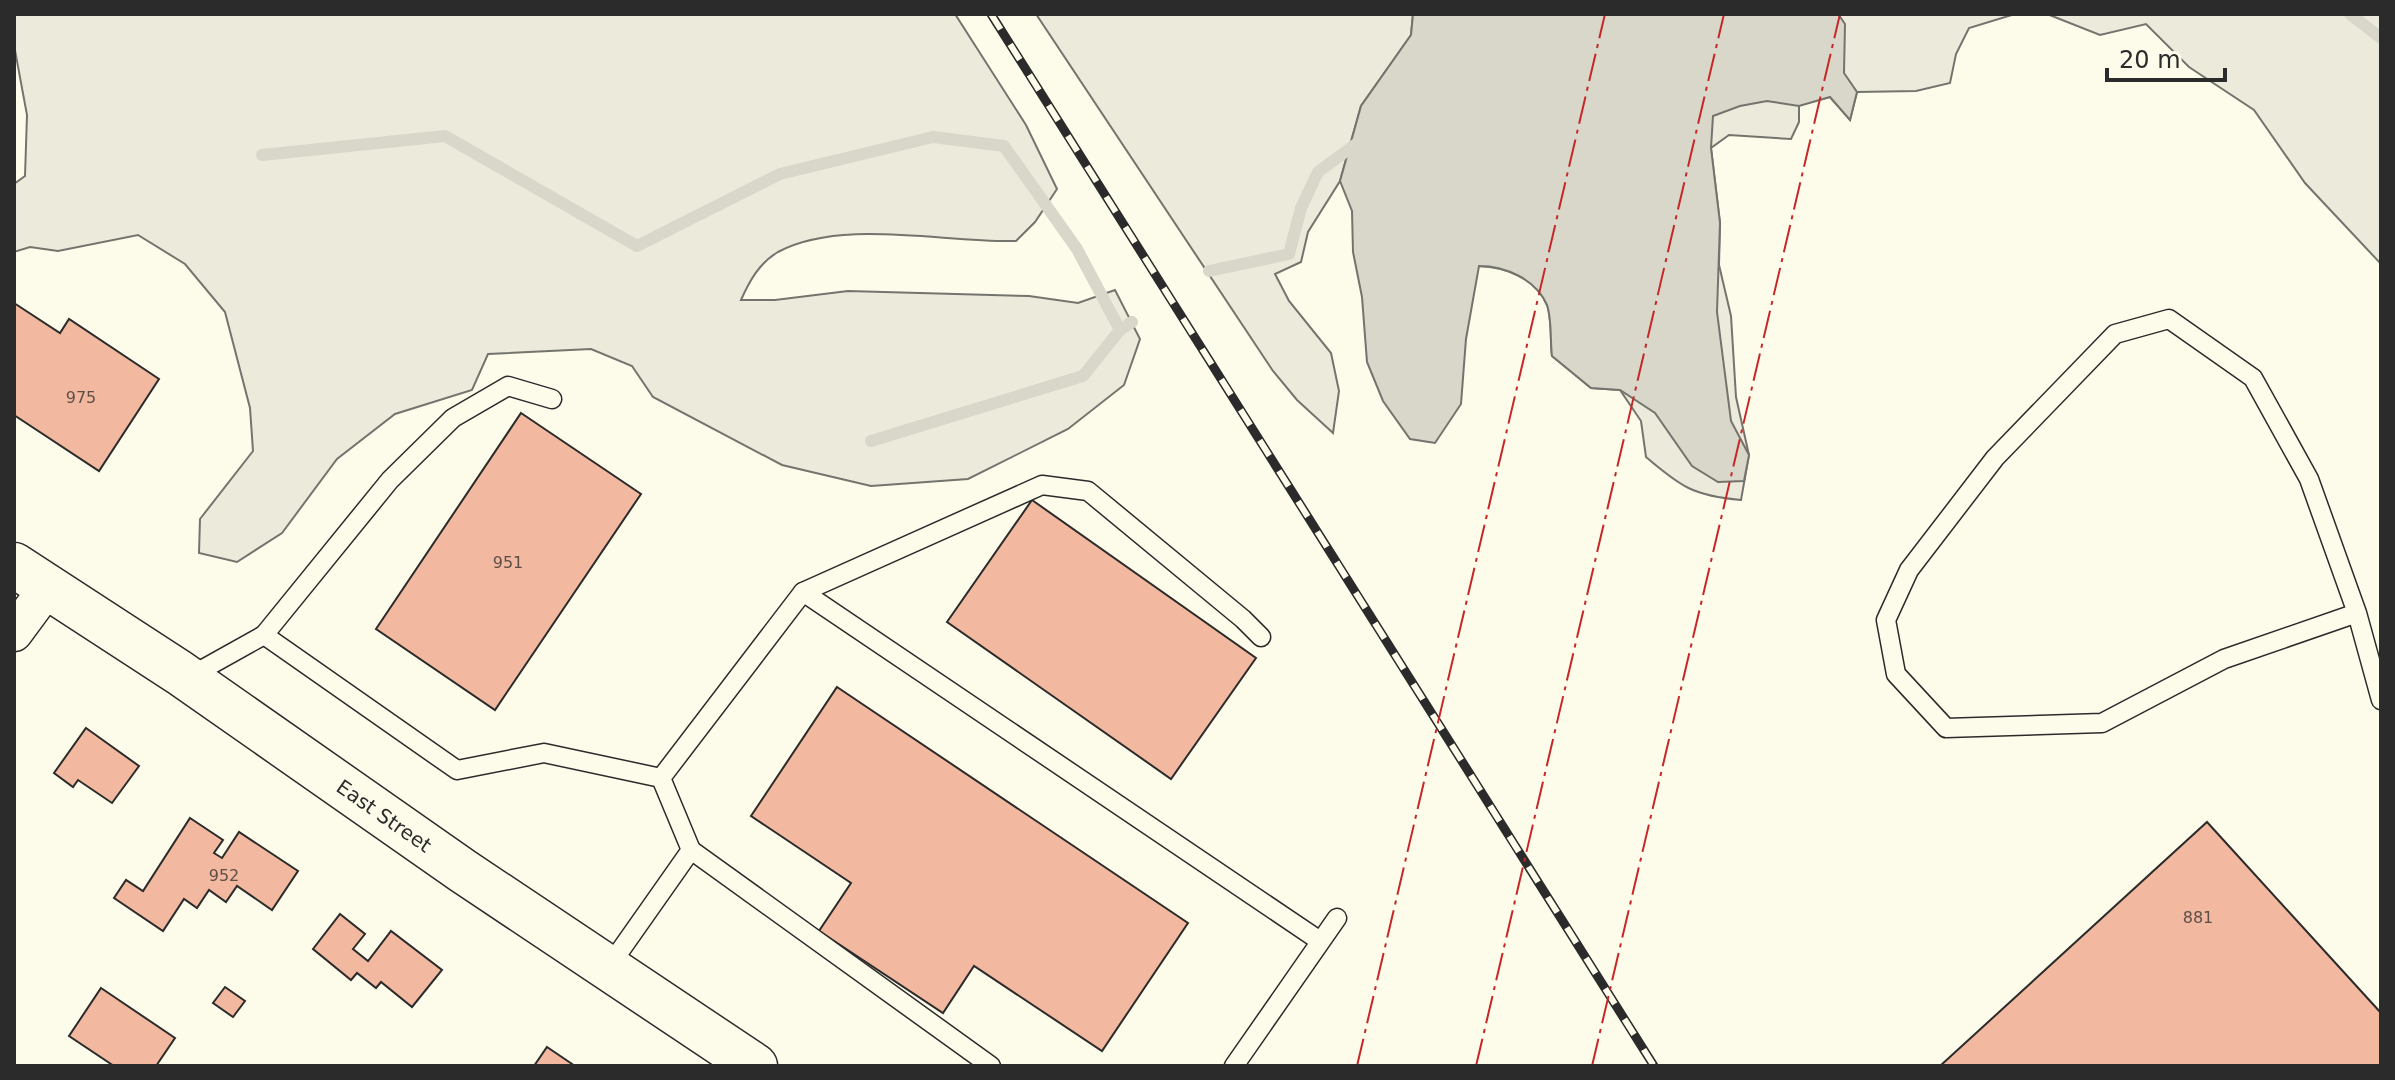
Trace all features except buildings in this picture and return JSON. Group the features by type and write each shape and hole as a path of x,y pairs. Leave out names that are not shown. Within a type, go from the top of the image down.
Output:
{"main road":[{"name":"East Street","path":"31,576 187,678 755,1066"}],"street":[{"path":"14,633 31,576"}],"lane":[{"path":"2357,613 2224,659 2102,723 1946,728 1896,674 1886,620 1909,570 1995,458 2115,334 2169,319 2253,378 2309,479 2357,613 2381,700"},
{"path":"187,678 264,635 390,480 453,418 508,386 552,399"},
{"path":"661,778 803,592 1042,485 1088,491 1261,637"},
{"path":"803,592 1320,941"},
{"path":"264,635 457,770 544,753 661,778"},
{"path":"661,778 691,850 991,1066"},
{"path":"608,968 691,850"},
{"path":"1234,1066 1337,918"}],"shaded area":[{"path":"14,14 955,14 1026,125 1057,189 1035,222 1016,241 862,234 804,242 778,252 765,262 741,300 775,300 848,291 1029,296 1078,303 1115,290 1140,339 1124,385 1068,429 968,479 871,486 782,465 653,397 632,366 591,349 488,354 472,390 395,414 337,459 282,533 237,562 199,553 200,519 253,451 250,408 225,312 185,264 138,235 58,251 30,247 14,252 14,184 25,176 27,115 14,45"},
{"path":"1036,14 1413,14 1411,35 1361,106 1340,181 1308,232 1301,262 1275,274 1289,301 1331,353 1339,391 1333,433 1297,400 1273,371"},
{"path":"1413,14 1838,14 1845,24 1844,73 1857,92 1850,120 1830,97 1799,106 1767,101 1740,106 1713,116 1711,148 1720,223 1717,312 1731,421 1749,455 1744,481 1718,482 1692,466 1655,413 1620,390 1591,388 1552,356 1550,317 1542,296 1528,281 1499,268 1479,266 1466,339 1461,404 1435,443 1410,439 1383,401 1367,362 1362,297 1353,252 1352,211 1340,181 1361,106 1411,35"},
{"path":"1520,14 2015,14 1969,28 1956,54 1950,83 1916,91 1857,92 1850,120 1830,97 1799,105 1799,122 1791,139 1729,135 1711,148 1720,223 1719,265 1731,316 1736,397 1749,455 1741,500 1700,493 1669,476 1646,457 1641,421 1620,390 1591,388 1552,356 1549,311 1542,296 1519,276 1479,266"},
{"path":"2047,14 2381,14 2381,264 2305,183 2254,110 2189,67 2146,24 2100,35"}],"waterway":[{"path":"2350,14 2381,38"},
{"path":"262,155 445,136 637,246 780,174 933,137 1004,146 1077,249 1120,330"},
{"path":"1209,271 1289,254 1301,208 1318,172 1360,141"},
{"path":"871,441 1083,376 1120,330 1132,322"}],"railway":[{"path":"991,14 1654,1066"}],"power":[{"path":"1357,1066 1605,14"},
{"path":"1476,1066 1724,14"},
{"path":"1592,1066 1840,14"}]}
